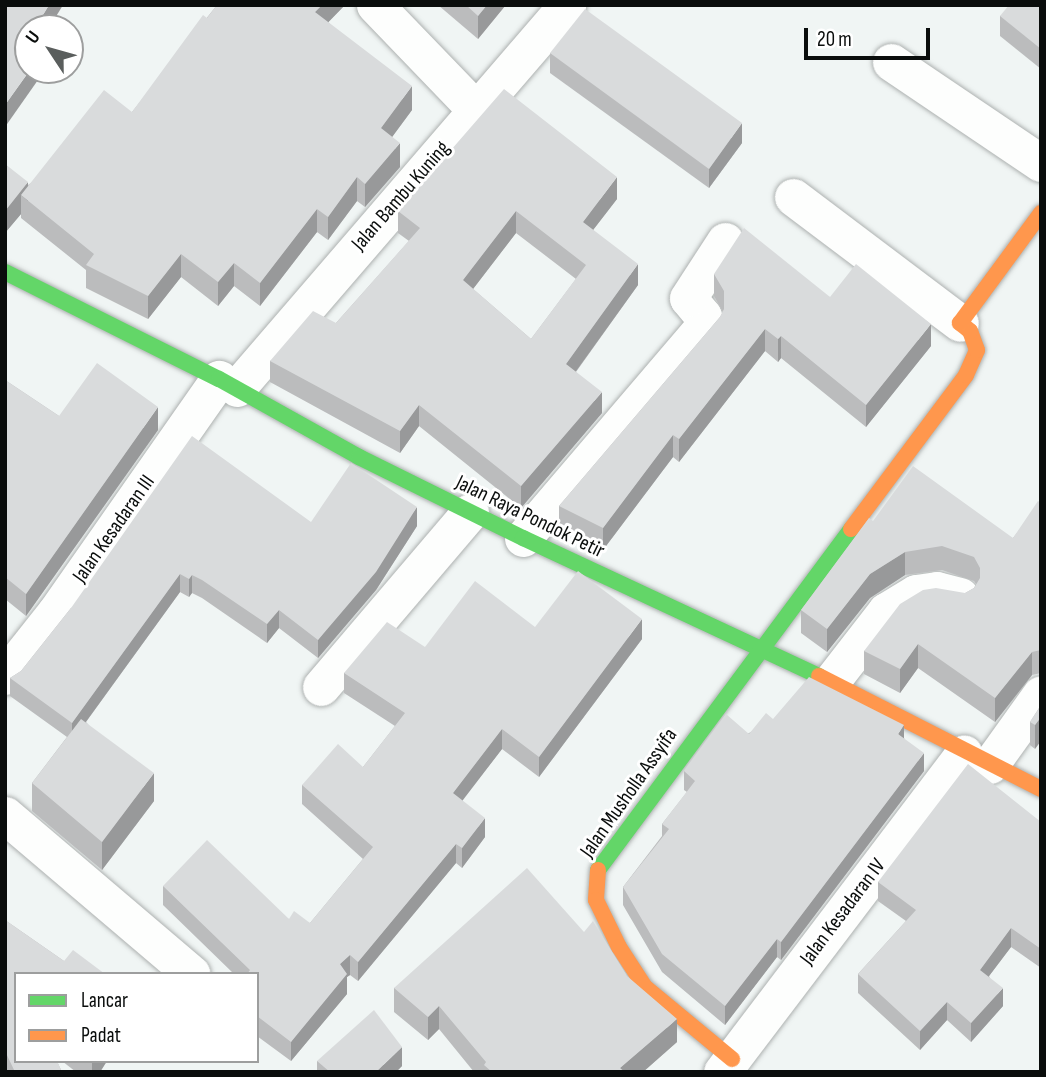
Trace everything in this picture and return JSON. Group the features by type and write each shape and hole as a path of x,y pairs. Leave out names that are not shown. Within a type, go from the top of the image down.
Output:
{"main road":[{"path":"960,323 1041,213"},
{"name":"Jalan Raya Pondok Petir","path":"5,272 228,384 359,457 523,538 762,647 977,759 1041,789"},
{"name":"Jalan Musholla Assyifa","path":"727,1065 645,987 620,947 596,900 595,882 599,867 966,375 977,350 970,331 960,323"}],"street":[{"path":"375,5 475,110"},
{"name":"Jalan Bambu Kuning","path":"228,384 567,5"},
{"path":"891,62 1041,163"},
{"path":"793,197 960,323"},
{"path":"523,538 704,326 704,316 688,298 725,241"},
{"name":"Jalan Kesadaran III","path":"5,676 228,384"},
{"path":"321,687 470,512"},
{"path":"830,682 886,611 916,593 937,590 960,596"},
{"name":"Jalan Kesadaran IV","path":"727,1065 977,759 1041,694"},
{"path":"5,815 190,972"}],"building":[{"path":"5,5 49,5 44,14 14,14 14,84 20,84 5,105"},
{"path":"217,5 322,5 315,12 412,86 381,128 400,143 365,184 357,177 328,217 317,209 260,283 234,263 218,282 181,254 148,296 86,265 94,254 21,195 104,90 132,112 203,15 207,18"},
{"path":"466,5 487,5 478,16"},
{"path":"1009,5 1041,5 1041,49 1000,16"},
{"path":"585,9 742,123 709,169 550,53"},
{"path":"504,89 617,177 583,222 638,264 566,364 602,392 521,486 419,405 400,431 270,361 313,311 336,323 420,228 398,211","holes":["516,211 586,265 531,339 463,280"]},
{"path":"5,164 28,182 5,211"},
{"path":"744,228 830,297 856,264 931,324 866,405 781,336 778,339 765,329 679,439 673,435 603,528 559,506 720,317 724,309 724,291 714,274"},
{"path":"97,363 158,407 26,594 5,577 5,380 59,416"},
{"path":"192,436 311,522 351,463 417,507 376,572 318,640 279,610 267,624 202,580 192,575 189,579 180,574 72,723 10,678 21,671 71,608"},
{"path":"913,466 1013,538 1038,501 1041,503 1041,650 1032,652 995,698 918,644 900,669 864,651 900,604 923,590 936,588 965,593 974,588 980,578 980,568 974,557 942,546 905,552 870,574 827,629 801,610 869,518 873,521"},
{"path":"578,571 642,619 539,757 502,729 453,793 485,818 462,848 456,844 358,962 350,955 340,964 347,974 291,1042 259,1018 259,972 248,972 250,970 163,886 207,840 289,919 294,911 310,923 373,847 302,785 338,744 363,767 405,713 344,673 387,622 425,647 475,581 535,627"},
{"path":"809,677 904,725 898,734 924,753 781,942 777,939 725,1006 662,954 623,887 669,829 662,824 695,781 684,771 726,714 749,734 766,713 773,719"},
{"path":"1041,705 1041,717 1035,725 1030,722"},
{"path":"81,719 154,773 102,842 32,783"},
{"path":"968,764 1041,822 1041,949 1011,928 980,970 1003,988 971,1023 947,1002 920,1031 858,974 916,910 878,882"},
{"path":"527,868 584,932 593,921 627,976 677,1019 620,1068 625,1072 492,1072 439,1006 428,1017 394,988"},
{"path":"5,920 64,961 73,950 102,972 14,972 14,1063 58,1063 62,1072 15,1072 5,1051"},
{"path":"374,1010 402,1047 376,1072 330,1072 317,1061"}],"traffic: fast":[{"path":"5,272 219,379 359,457 523,538 819,676"},
{"path":"598,870 851,529"}],"traffic: slow":[{"path":"851,529 966,375 977,350 970,331 960,323 1041,213"},
{"path":"819,676 1041,789"},
{"path":"598,870 596,900 619,947 645,987 732,1059"}]}
